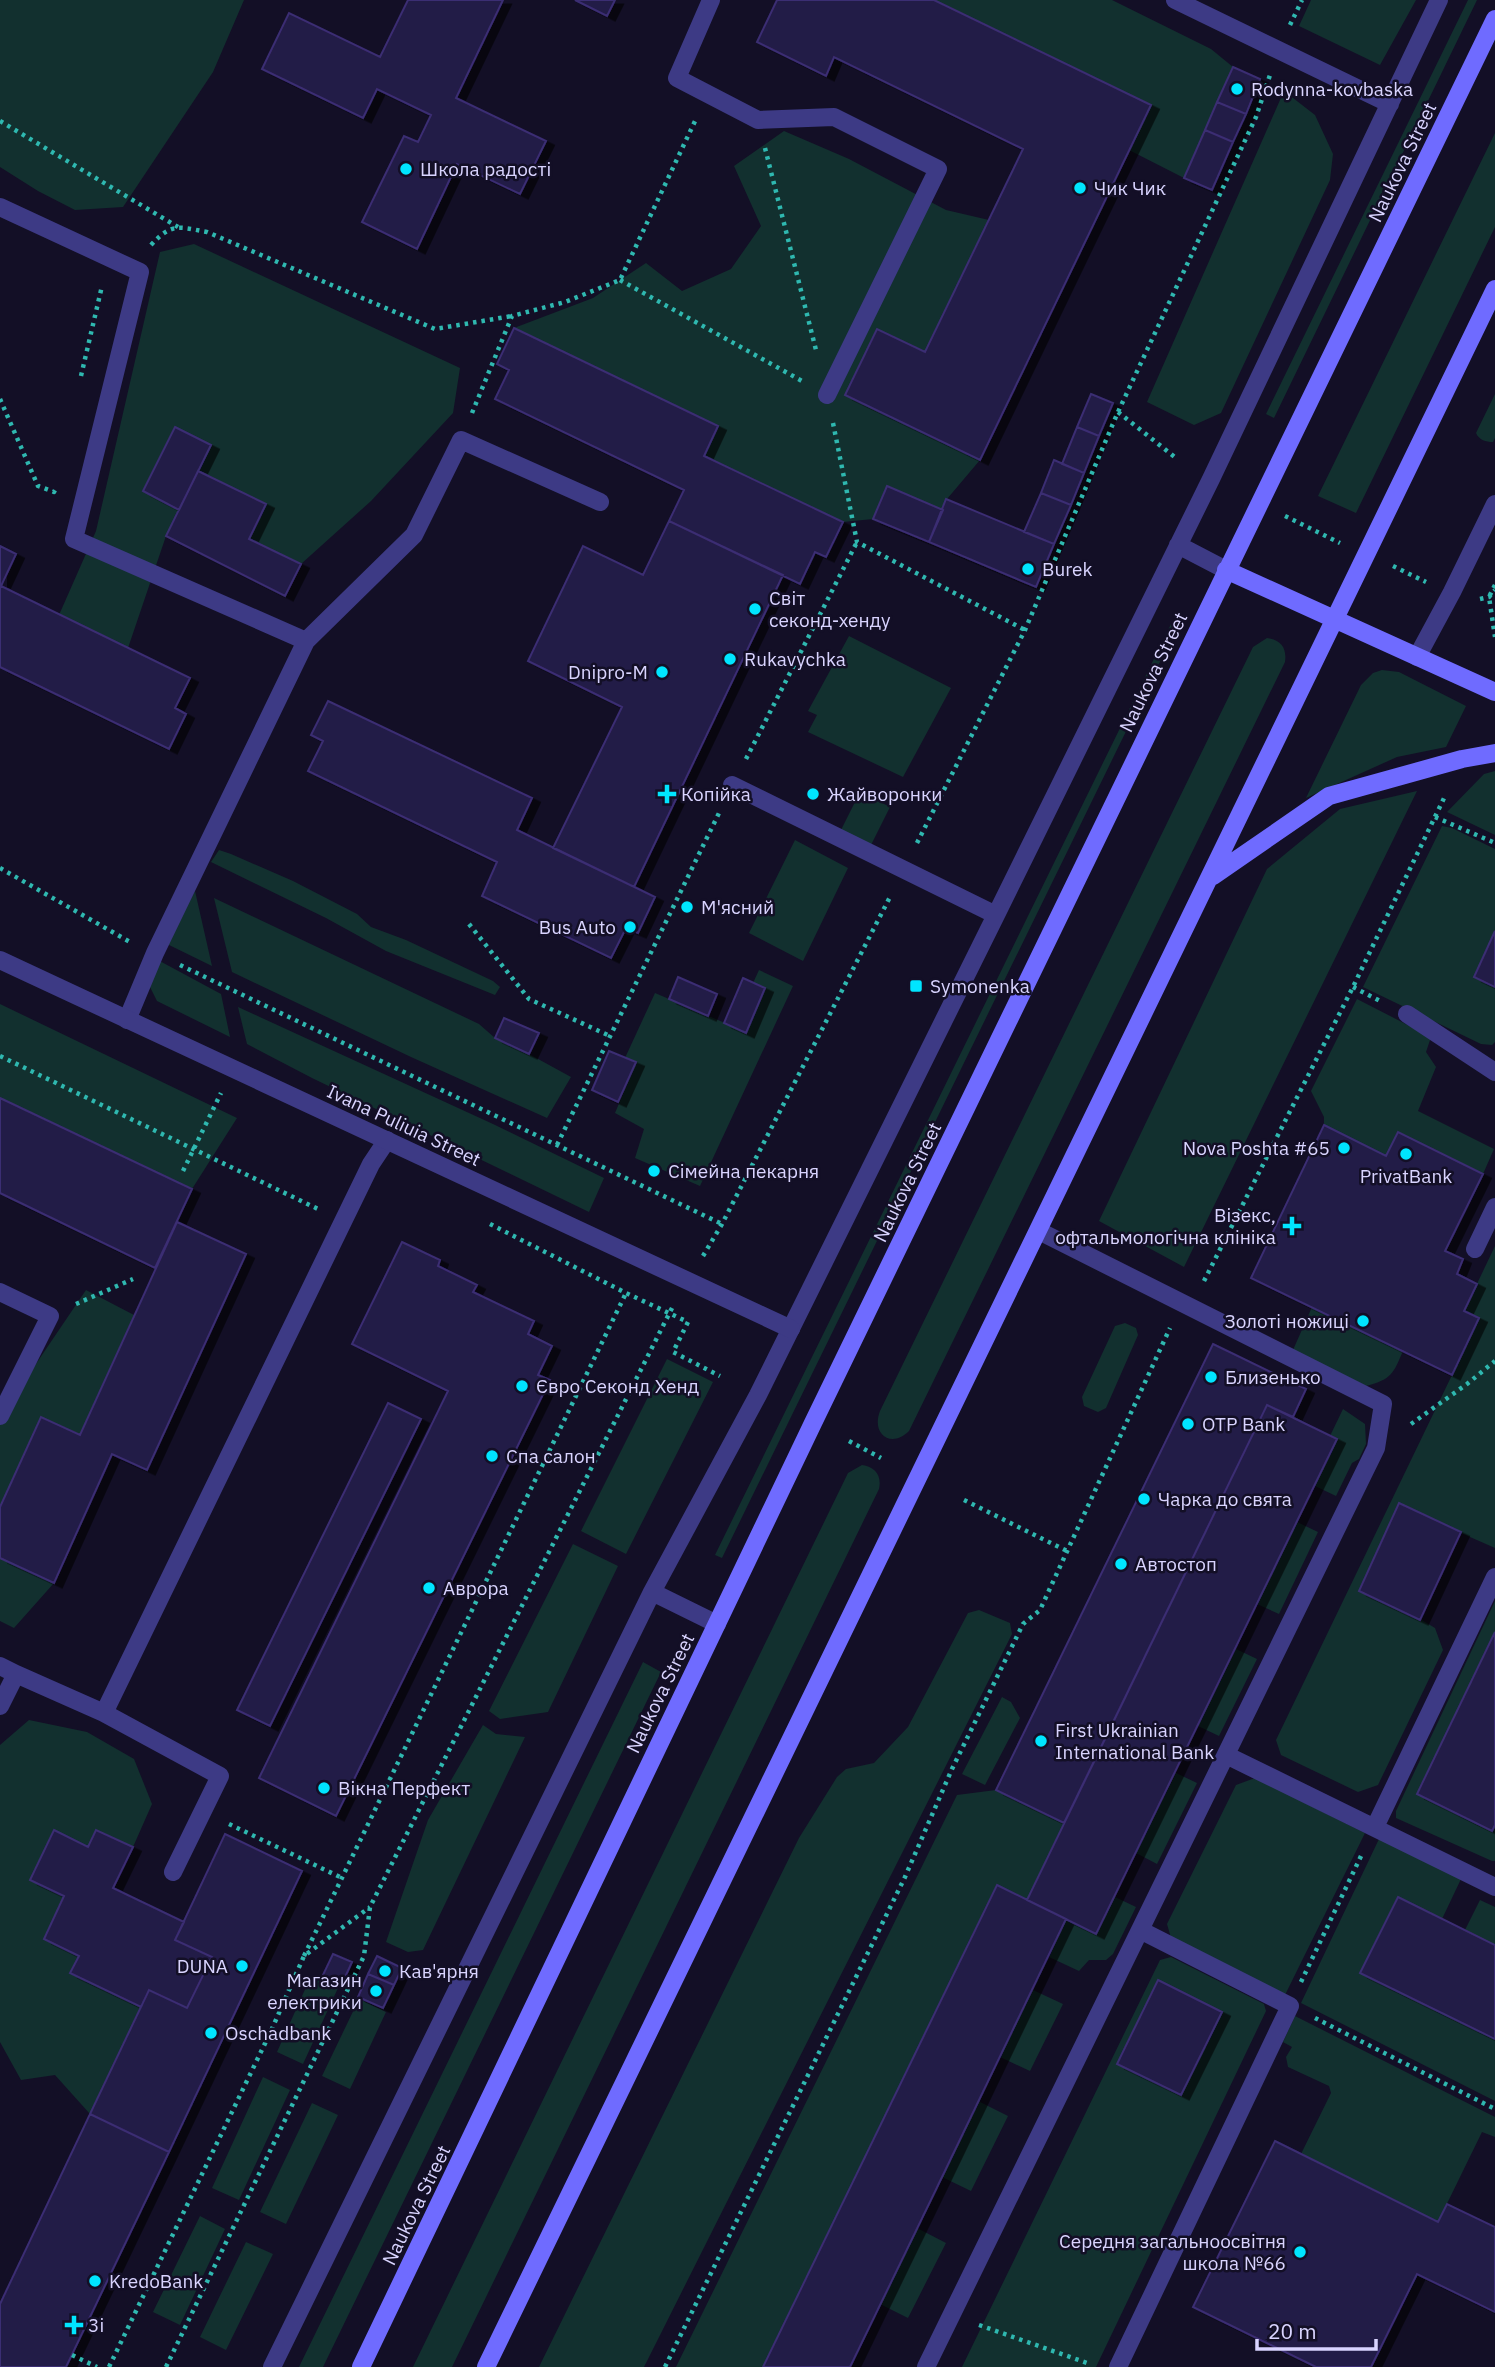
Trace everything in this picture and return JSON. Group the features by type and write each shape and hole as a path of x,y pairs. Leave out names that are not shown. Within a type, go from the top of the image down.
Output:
{"main road":[{"name":"Naukova Street","path":"362,2367 717,1624 1495,19"},
{"path":"486,2367 1495,289"},
{"path":"1226,570 1495,692"},
{"path":"1210,878 1329,796 1462,759 1495,753"}],"street":[{"path":"711,0 677,78 758,120 834,117 937,169 828,395"},
{"path":"1175,0 1390,104"},
{"name":"Naukova Street","path":"272,2367 652,1592 758,1395 996,915 1178,545 1439,0"},
{"path":"0,207 140,272 74,539 306,641"},
{"path":"127,1020 155,953 306,641 414,535 461,440 600,502"},
{"path":"1417,657 1452,593 1495,504"},
{"path":"1178,545 1226,570"},
{"path":"733,785 996,915"},
{"name":"Ivana Puliuia Street","path":"0,960 791,1329"},
{"path":"1407,1014 1495,1072"},
{"path":"104,1713 371,1164 387,1140"},
{"path":"1475,1249 1495,1207"},
{"path":"926,2367 1376,1448 1382,1404 1039,1231"},
{"path":"0,1292 50,1316 0,1416"},
{"path":"1375,1827 1495,1577"},
{"path":"652,1592 717,1624"},
{"path":"0,1706 8,1670 104,1713 220,1776 173,1872"},
{"path":"1226,1755 1495,1887"},
{"path":"1118,2367 1290,2006 1140,1930"}],"path":[{"path":"166,2367 364,1956 370,1907 668,1313 722,1224 1025,630 1118,412 1256,117 1279,51"},
{"path":"0,121 179,227 207,232 435,328 512,316 565,302 620,280 708,94"},
{"path":"140,272 148,249 164,232 179,227"},
{"path":"78,388 108,257"},
{"path":"620,280 828,395"},
{"path":"461,440 512,316"},
{"path":"0,399 38,486 54,492 57,479"},
{"path":"1118,412 1175,458"},
{"path":"1295,521 1342,544"},
{"path":"558,1145 733,785 857,542"},
{"path":"1412,575 1429,583"},
{"path":"1495,584 1489,597 1495,638"},
{"path":"1489,597 1495,590"},
{"path":"1489,597 1495,600"},
{"path":"1209,1274 1451,785"},
{"path":"1435,817 1495,843"},
{"path":"0,868 125,939 722,1224"},
{"path":"470,924 529,999 610,1036"},
{"path":"0,1056 344,1222"},
{"path":"183,1171 221,1093"},
{"path":"50,1316 133,1279"},
{"path":"109,2367 265,2044 304,1956 626,1293"},
{"path":"668,1313 688,1322 673,1352 720,1376"},
{"path":"665,2367 905,1877 1017,1636 1023,1624 1040,1609 1167,1332"},
{"path":"1376,1448 1495,1361"},
{"path":"849,1441 881,1458"},
{"path":"964,1500 1067,1551"},
{"path":"234,1826 342,1878"},
{"path":"1375,1827 1290,2006 1495,2109"},
{"path":"304,1956 370,1907"},
{"path":"952,2315 1099,2367"},
{"path":"72,2355 97,2367"}],"green space":[{"path":"0,0 244,0 213,72 123,207 75,210 0,167"},
{"path":"934,0 1112,0 1211,49 1233,67 1184,178 1129,150"},
{"path":"1311,0 1416,0 1380,65 1299,26"},
{"path":"1468,0 1477,0 1274,418 1266,414"},
{"path":"1284,91 1315,115 1333,154 1330,180 1221,413 1194,425 1147,402"},
{"path":"784,131 849,159 946,210 989,220 925,352 877,329 845,395 980,460 947,499 943,510 887,487 873,519 843,522 704,456 718,426 514,328 593,298 646,263 682,291 731,269 761,226 734,166"},
{"path":"1495,133 1495,227 1356,513 1318,496"},
{"path":"194,244 460,368 453,413 371,501 301,564 249,539 265,504 198,471 211,445 175,428 143,491 179,510 166,536 128,648 59,615 96,531 160,252"},
{"path":"1495,394 1495,438 1490,442 1481,439 1476,433"},
{"path":"1171,624 1177,627 722,1558 715,1555"},
{"path":"849,636 951,688 903,777 808,732 817,715 808,711"},
{"path":"1267,638 1282,646 1285,662 909,1431 896,1439 890,1439 880,1432 880,1411 1253,647"},
{"path":"1382,670 1399,672 1466,706 1446,747 1397,757 1306,798 1361,685 1373,673"},
{"path":"1495,771 1495,835 1447,812 1484,774"},
{"path":"1417,791 1184,1267 1099,1221 1267,869 1340,809"},
{"path":"860,792 890,807 871,845 841,830"},
{"path":"1442,826 1452,828 1495,849 1495,1042 1492,1045 1481,1044 1363,987"},
{"path":"795,840 848,868 803,961 749,933"},
{"path":"219,850 293,881 357,914 371,927 406,940 493,981 500,987 495,995 386,951 326,918 211,862"},
{"path":"195,891 212,966 167,944"},
{"path":"214,898 479,1024 495,1038 571,1077 547,1118 232,972"},
{"path":"156,959 221,994 230,1037 157,1001 148,983"},
{"path":"759,970 793,986 700,1186 635,1158 644,1129 615,1113 636,1063 625,1058 655,993 746,1032 765,988 753,983"},
{"path":"1357,999 1431,1037 1426,1052 1436,1067 1418,1111 1494,1149 1483,1174 1398,1133 1386,1156 1324,1125 1324,1117 1311,1091"},
{"path":"0,1004 237,1118 192,1189 0,1098"},
{"path":"238,1007 604,1178 589,1212 247,1044"},
{"path":"1495,1246 1495,1548 1461,1533 1420,1619 1435,1628 1443,1650 1378,1785 1358,1792 1281,1755 1276,1740 1479,1319 1464,1311"},
{"path":"86,1290 134,1315 80,1434 41,1417 0,1507 0,1417"},
{"path":"1312,1307 1403,1351 1397,1365 1386,1378 1366,1386 1293,1350"},
{"path":"1125,1323 1136,1328 1138,1335 1106,1408 1098,1412 1084,1406 1082,1397 1115,1326"},
{"path":"667,1359 713,1382 626,1554 581,1531"},
{"path":"1343,1409 1365,1424 1366,1444 1359,1459 1352,1463 1336,1496 1315,1486 1337,1439 1330,1436"},
{"path":"862,1465 876,1472 879,1489 452,2367 413,2367 848,1473"},
{"path":"1297,1522 1318,1532 1279,1614 1257,1604"},
{"path":"573,1544 618,1566 548,1712 500,1719 489,1711"},
{"path":"0,1558 54,1583 14,1628 0,1621"},
{"path":"1495,1601 1495,1632 1417,1794 1491,1831 1495,1825 1495,1861 1492,1861 1396,1818 1396,1811"},
{"path":"979,1610 1010,1623 1012,1634 644,2367 539,2367 799,1838 837,1777 846,1769 874,1763 908,1727 968,1613"},
{"path":"1236,1649 1257,1659 1219,1736 1198,1726"},
{"path":"643,1662 661,1672 323,2367 299,2367"},
{"path":"1002,1697 1011,1702 1020,1718 985,1785 962,1774"},
{"path":"29,1720 87,1732 134,1759 152,1804 133,1847 97,1830 88,1847 54,1831 31,1880 64,1896 79,1956 71,1974 141,2007 90,2114 55,2075 21,2080 0,2042 0,1745"},
{"path":"483,1725 496,1734 525,1737 423,1950 408,1952 386,1942 428,1820"},
{"path":"1176,1773 1197,1783 1157,1864 1136,1853"},
{"path":"1255,1778 1365,1833 1285,1995 1171,1938 1167,1924 1236,1785"},
{"path":"996,1790 1064,1823 1027,1900 996,1886 763,2367 676,2367 957,1795"},
{"path":"1379,1839 1461,1879 1442,1919 1397,1898 1361,1973 1495,2039 1495,2101 1301,2003"},
{"path":"1115,1897 1136,1907 1113,1954 1106,1960 1089,1960 1079,1971 1049,1957 1066,1919 1096,1934"},
{"path":"1480,1900 1495,1907 1495,1945 1465,1930"},
{"path":"1171,1957 1264,2004 1266,2011 1096,2367 962,2367 1160,1960"},
{"path":"311,1976 338,1988 303,2064 277,2052"},
{"path":"1033,1990 1063,2004 1030,2071 1000,2057"},
{"path":"359,1999 386,2012 350,2089 322,2076"},
{"path":"1295,2016 1495,2117 1495,2137 1482,2132 1438,2222 1301,2154 1331,2093 1329,2086 1288,2067 1286,2057 1292,2047 1283,2042"},
{"path":"263,2077 290,2090 239,2200 212,2188"},
{"path":"978,2101 1008,2116 971,2191 942,2177"},
{"path":"312,2103 338,2115 286,2224 260,2212"},
{"path":"200,2216 225,2229 180,2325 153,2312"},
{"path":"917,2228 946,2243 908,2318 880,2304"},
{"path":"246,2242 273,2254 226,2350 200,2337"}],"building":[{"path":"408,0 503,0 456,98 546,141 520,194 457,164 417,249 362,222 404,136 418,142 431,115 377,89 363,118 262,69 289,13 380,57"},
{"path":"575,0 615,0 607,16"},
{"path":"777,0 934,0 1151,105 980,460 845,395 877,329 925,352 1023,149 834,57 826,76 757,42"},
{"path":"1233,67 1260,79 1246,114 1217,102"},
{"path":"1217,102 1246,114 1233,142 1205,130"},
{"path":"1205,130 1233,142 1212,190 1184,178"},
{"path":"514,328 718,426 704,456 843,522 826,557 815,552 800,584 669,521 684,490 495,399 509,370 497,364"},
{"path":"1091,394 1113,403 1099,436 1077,427"},
{"path":"175,427 211,445 179,510 143,491"},
{"path":"1077,427 1099,436 1084,473 1062,464"},
{"path":"1054,460 1084,473 1071,505 1041,493"},
{"path":"198,471 266,504 249,539 301,564 285,596 166,536"},
{"path":"887,486 943,510 929,542 873,519"},
{"path":"1041,493 1071,505 1054,544 1024,532"},
{"path":"946,499 1054,544 1036,587 929,542"},
{"path":"669,521 783,575 634,887 553,848 622,707 528,661 583,546 643,575"},
{"path":"0,546 16,554 1,586 190,678 175,708 186,714 169,749 0,667"},
{"path":"328,701 532,798 517,830 655,897 638,933 626,928 611,958 482,896 497,862 308,771 323,741 311,735"},
{"path":"1495,931 1495,987 1474,977"},
{"path":"678,977 717,994 708,1016 669,999"},
{"path":"743,978 765,988 746,1033 724,1023"},
{"path":"504,1018 539,1033 529,1054 495,1038"},
{"path":"609,1051 636,1062 618,1102 592,1090"},
{"path":"0,1098 192,1189 155,1268 0,1193"},
{"path":"1324,1125 1386,1156 1398,1132 1483,1174 1445,1251 1463,1259 1457,1274 1477,1284 1464,1311 1479,1318 1452,1375 1251,1278"},
{"path":"177,1222 246,1254 147,1470 112,1454 54,1583 0,1558 0,1507 41,1417 80,1435"},
{"path":"402,1242 440,1260 438,1266 477,1285 473,1292 534,1321 528,1334 552,1346 538,1375 550,1380 336,1816 259,1778 448,1391 352,1344"},
{"path":"1213,1344 1306,1389 1293,1417 1267,1405 1064,1823 996,1790"},
{"path":"388,1403 421,1419 270,1726 237,1710"},
{"path":"1267,1405 1337,1439 1096,1934 1027,1900"},
{"path":"1399,1503 1461,1532 1420,1620 1359,1591"},
{"path":"1495,1632 1495,1825 1492,1831 1417,1794"},
{"path":"54,1830 88,1847 96,1830 133,1847 113,1888 184,1922 175,1940 212,1957 187,2008 149,1990 141,2007 70,1973 79,1956 44,1939 64,1896 30,1880"},
{"path":"225,1834 302,1871 169,2152 90,2114 149,1990 187,2008 212,1957 175,1940"},
{"path":"997,1885 1066,1919 850,2367 763,2367"},
{"path":"1398,1897 1495,1945 1495,2039 1360,1973"},
{"path":"333,1954 352,1962 341,1986 322,1977"},
{"name":"Кав'ярня","path":"377,1956 402,1968 394,1985 368,1974"},
{"name":"Магазин електрики","path":"368,1974 394,1985 383,2008 358,1997"},
{"path":"1158,1980 1222,2012 1181,2095 1117,2064"},
{"path":"90,2114 169,2152 66,2367 0,2367 0,2304"},
{"path":"1275,2141 1438,2222 1447,2204 1495,2227 1495,2312 1417,2274 1371,2367 1316,2367 1193,2307"}],"place":[{"name":"Rodynna-kovbaska","path":"1237,89"},
{"name":"Школа радості","path":"406,169"},
{"name":"Чик Чик","path":"1080,188"},
{"name":"Burek","path":"1028,569"},
{"name":"Світ секонд-хенду","path":"755,609"},
{"name":"Rukavychka","path":"730,659"},
{"name":"Dnipro-M","path":"662,672"},
{"name":"Копійка","path":"667,794"},
{"name":"Жайворонки","path":"813,794"},
{"name":"М'ясний","path":"687,907"},
{"name":"Bus Auto","path":"630,927"},
{"name":"Symonenka","path":"916,986"},
{"name":"Nova Poshta #65","path":"1344,1148"},
{"name":"PrivatBank","path":"1406,1154"},
{"name":"Сімейна пекарня","path":"654,1171"},
{"name":"Візекс, офтальмологічна клініка","path":"1292,1226"},
{"name":"Золоті ножиці","path":"1363,1321"},
{"name":"Близенько","path":"1211,1377"},
{"name":"Євро Секонд Хенд","path":"522,1386"},
{"name":"OTP Bank","path":"1188,1424"},
{"name":"Спа салон","path":"492,1456"},
{"name":"Чарка до свята","path":"1144,1499"},
{"name":"Автостоп","path":"1121,1564"},
{"name":"Аврора","path":"429,1588"},
{"name":"First Ukrainian International Bank","path":"1041,1741"},
{"name":"Вікна Перфект","path":"324,1788"},
{"name":"DUNA","path":"242,1966"},
{"name":"Кав'ярня","path":"385,1971"},
{"name":"Магазин електрики","path":"376,1991"},
{"name":"Oschadbank","path":"211,2033"},
{"name":"Середня загальноосвітня школа №66","path":"1300,2252"},
{"name":"KredoBank","path":"95,2281"},
{"name":"3і","path":"74,2325"}]}
